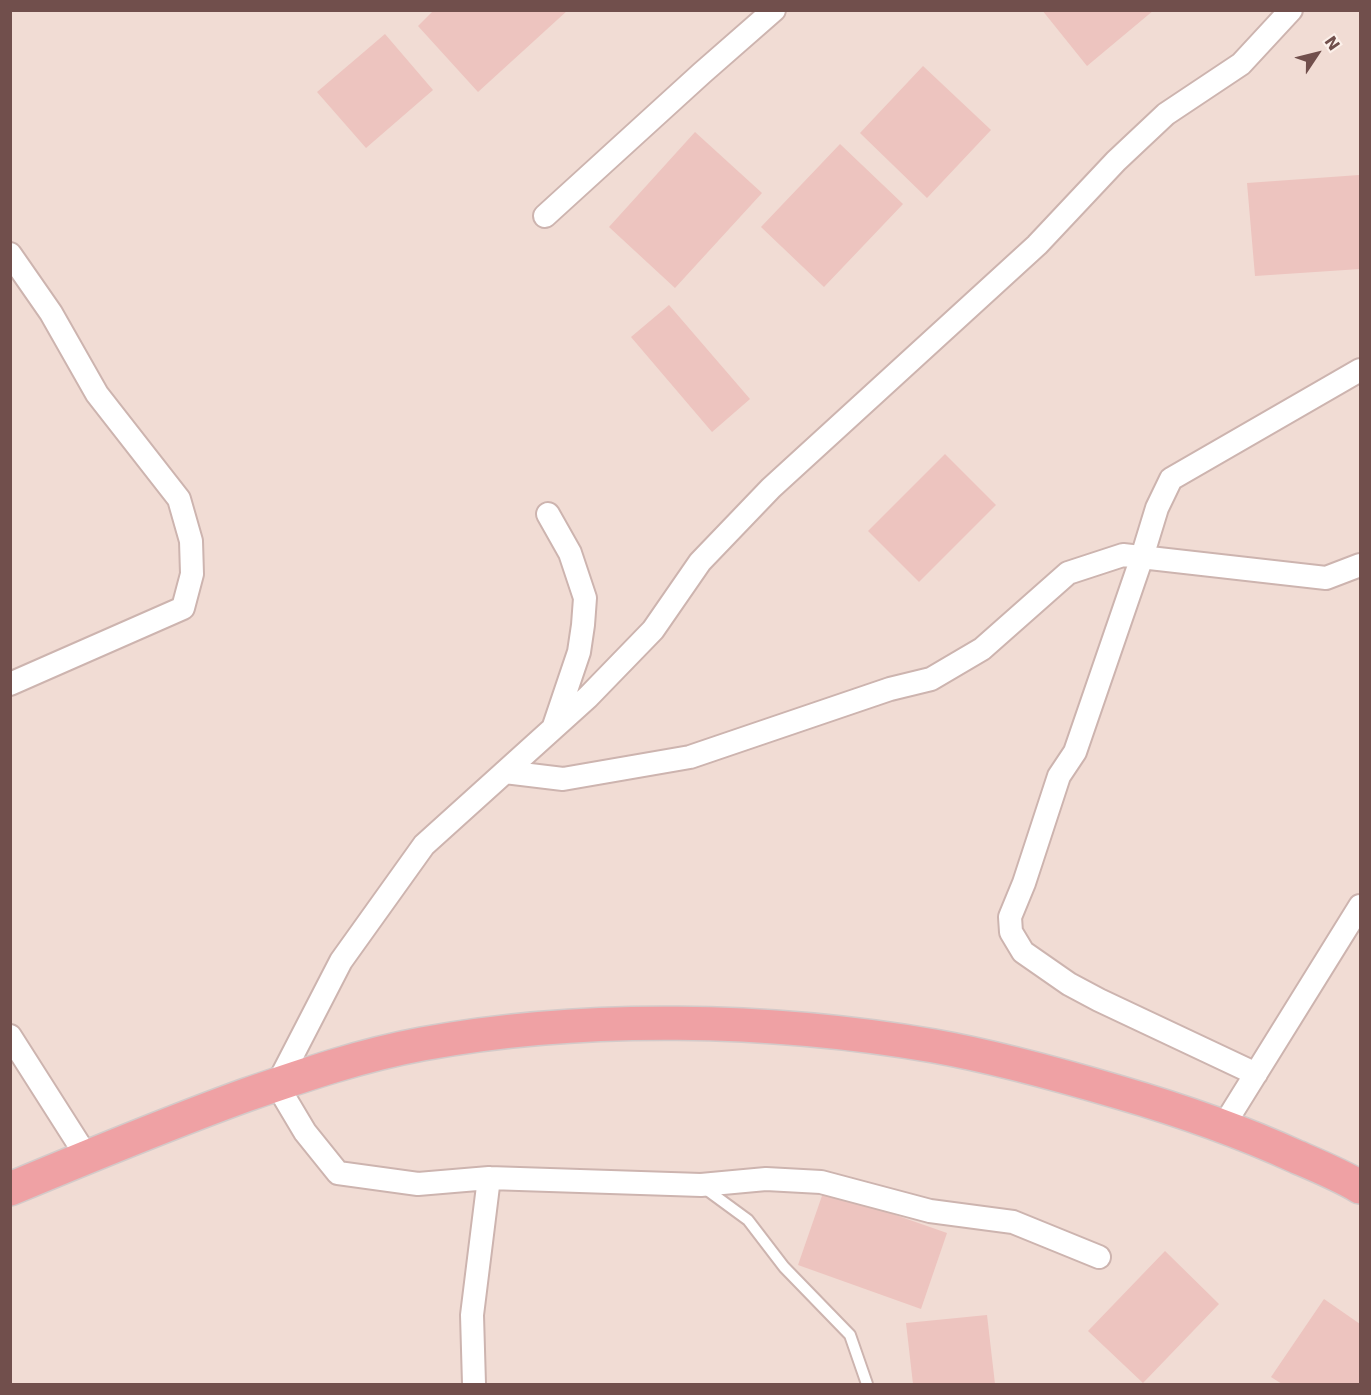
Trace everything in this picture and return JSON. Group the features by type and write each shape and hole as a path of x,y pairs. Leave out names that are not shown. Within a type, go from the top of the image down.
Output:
{"highway":[{"path":"10,1189 163,1125 351,1060 420,1044 496,1032 646,1024 805,1029 934,1046 1037,1069 1177,1109 1224,1125 1360,1187"}],"street":[{"path":"545,216 774,10"},
{"path":"1099,1257 1012,1222 930,1211 821,1182 766,1179 700,1185 489,1178 418,1184 338,1173 305,1132 277,1084 341,961 424,845 588,697 652,630 700,562 771,489 1037,245 1116,161 1166,114 1241,64 1277,15"},
{"path":"10,254 51,313 96,394 179,499 191,541 192,574 183,609 10,684"},
{"path":"1256,1074 1069,984 1023,952 1011,932 1010,917 1024,883 1059,776 1075,752 1142,557 1156,508 1171,479 1360,370"},
{"path":"548,514 570,553 585,598 579,652 554,727"},
{"path":"505,772 563,779 690,757 890,689 931,679 982,649 1068,573 1123,555 1326,578 1360,565"},
{"path":"1224,1125 1360,906"},
{"path":"10,1036 87,1157"},
{"path":"474,1384 472,1315 489,1178"}],"lane":[{"path":"700,1185 748,1220 784,1267 850,1335 867,1384"}],"shaded area":[{"path":"11,11 1360,11 1360,1384 11,1384"}],"building":[{"path":"434,10 568,10 478,92 418,26"},
{"path":"1042,10 1154,10 1087,66"},
{"path":"385,34 433,90 366,148 317,92"},
{"path":"923,66 991,130 927,198 860,133"},
{"path":"695,132 762,193 675,288 609,227"},
{"path":"840,144 903,204 824,287 761,227"},
{"path":"1359,175 1360,269 1255,276 1247,183"},
{"path":"669,305 750,399 712,432 631,337"},
{"path":"945,454 996,505 919,582 868,531"},
{"path":"824,1190 947,1233 921,1309 798,1265"},
{"path":"1165,1251 1219,1304 1143,1383 1088,1331"},
{"path":"1324,1299 1360,1324 1360,1384 1282,1384 1271,1377"},
{"path":"987,1315 995,1384 913,1384 906,1323"}]}
